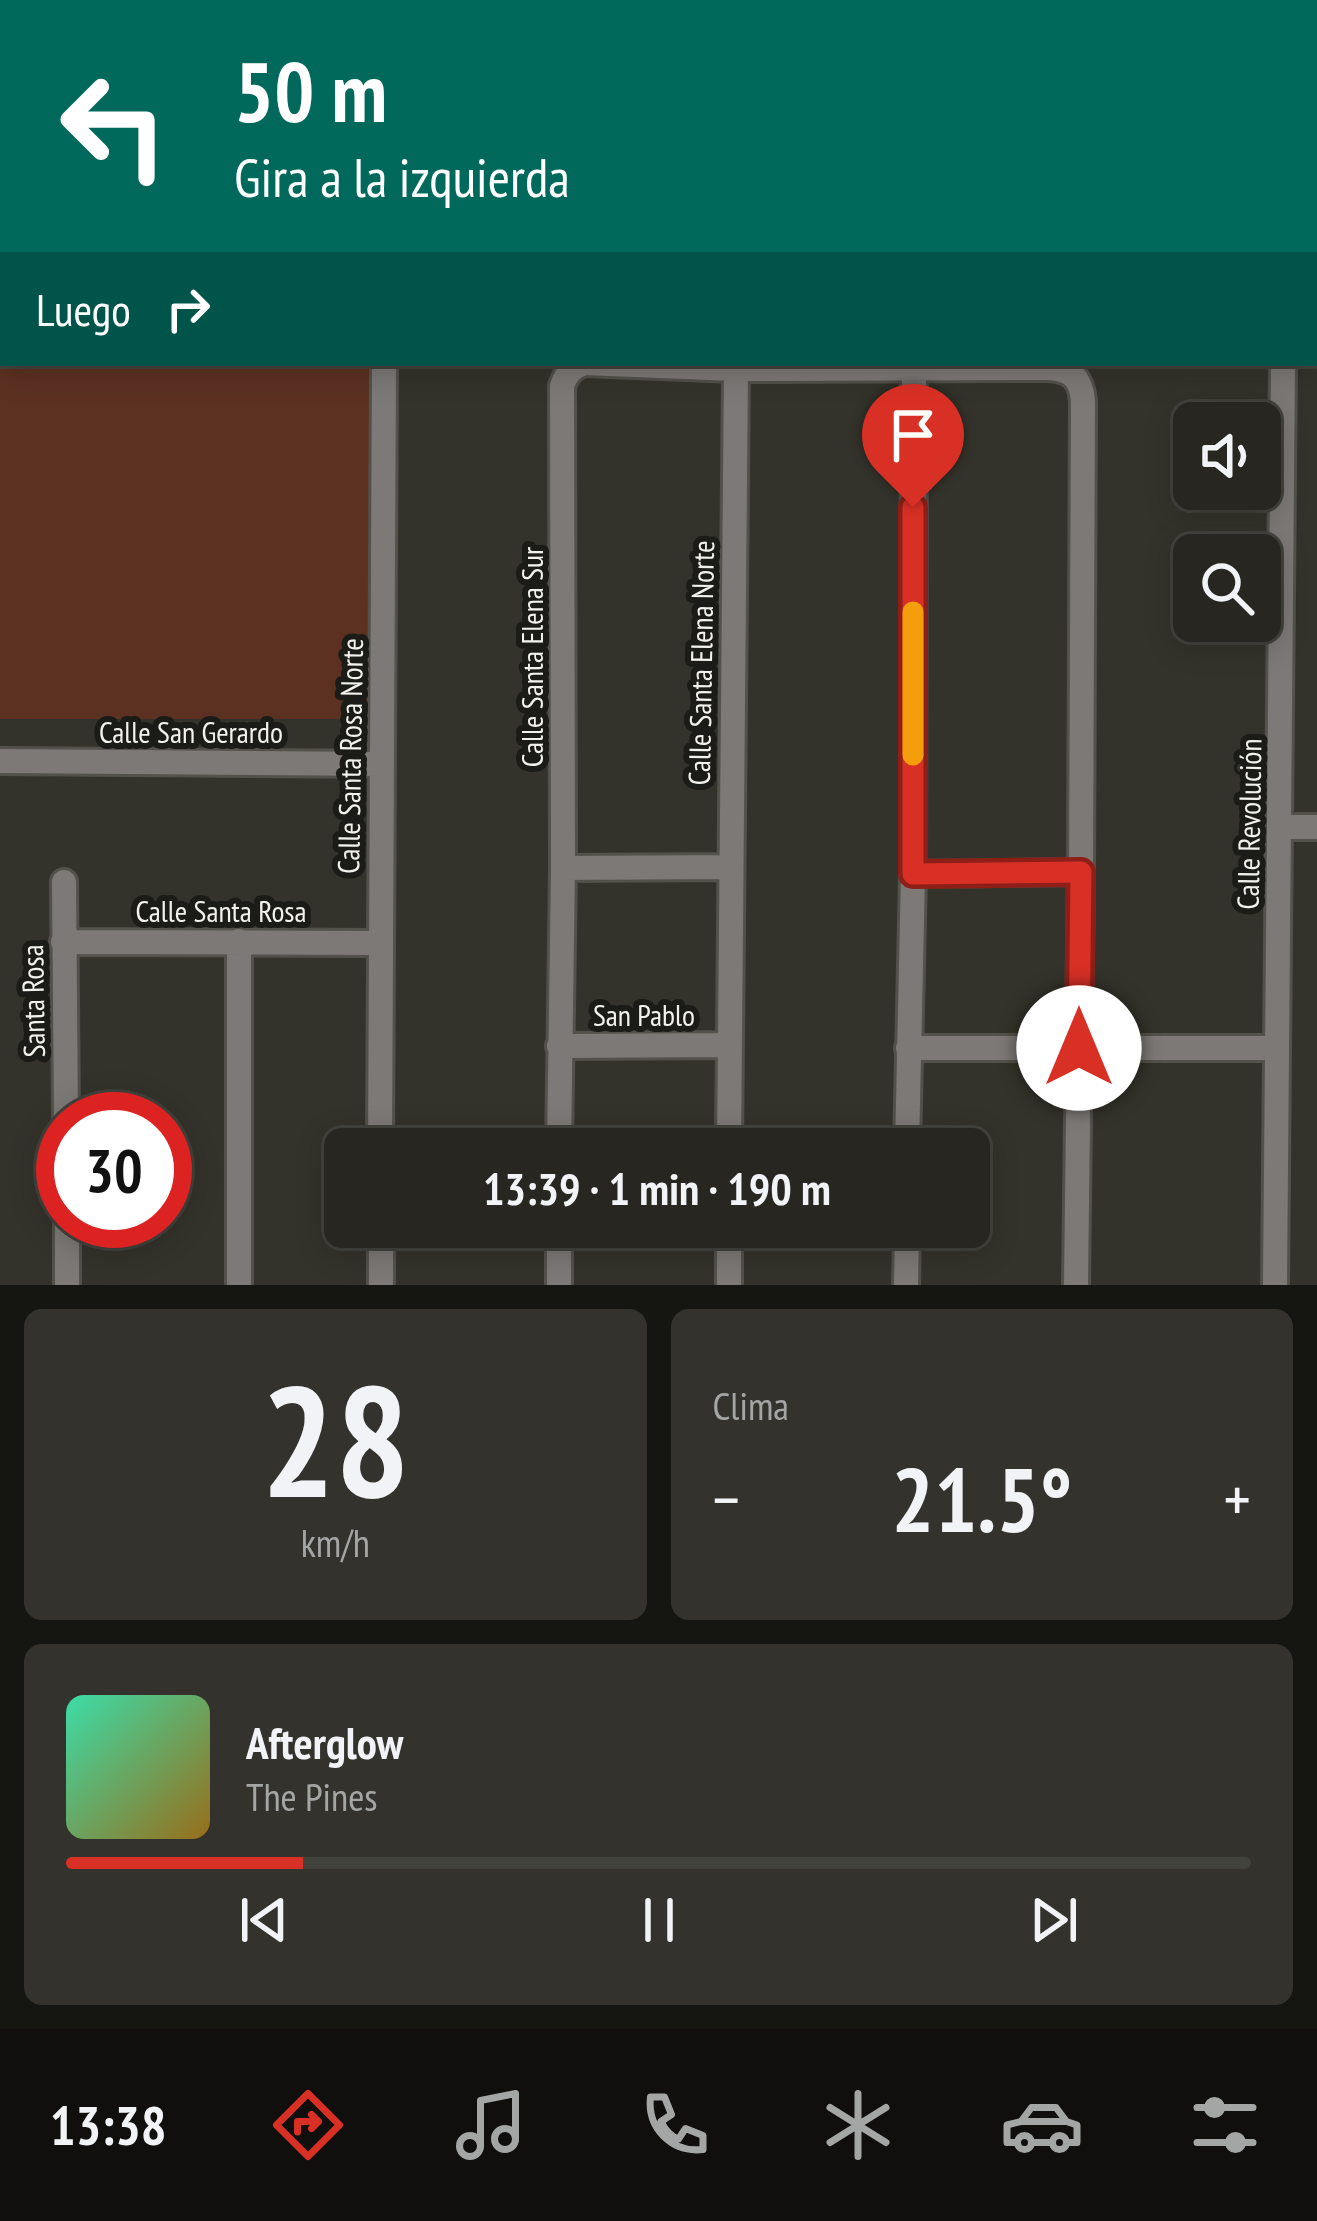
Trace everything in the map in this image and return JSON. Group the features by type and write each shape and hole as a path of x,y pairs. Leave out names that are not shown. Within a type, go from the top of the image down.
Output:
{"street":[{"name":"Calle Santa Rosa Norte","path":"380,1128 384,366"},
{"name":"Calle Santa Elena Sur","path":"559,1128 562,386 570,370 578,366"},
{"path":"660,366 1050,368 1069,371 1080,383 1076,1285"},
{"path":"907,1128 914,366"},
{"name":"Calle Revolución","path":"1275,1285 1283,366"},
{"name":"Calle Santa Elena Norte","path":"728,1128 736,369"},
{"name":"Calle San Gerardo","path":"0,761 382,764"},
{"path":"1281,827 1317,826"},
{"path":"563,868 730,867"},
{"path":"913,874 1081,872"},
{"name":"Santa Rosa","path":"64,882 66,1092"},
{"path":"239,941 239,1285"},
{"name":"Calle Santa Rosa","path":"63,942 379,943"},
{"name":"San Pablo","path":"560,1046 728,1046"},
{"path":"908,1048 1277,1048"},
{"path":"67,1248 68,1285"},
{"path":"381,1248 381,1285"},
{"path":"559,1248 559,1285"},
{"path":"729,1248 729,1285"},
{"path":"906,1285 907,1248"}],"shaded area":[{"path":"0,366 372,366 374,719 0,719"}],"slow traffic":[{"path":"913,612 913,755"}],"route":[{"path":"913,507 913,874 1081,872 1079,1048"}]}
